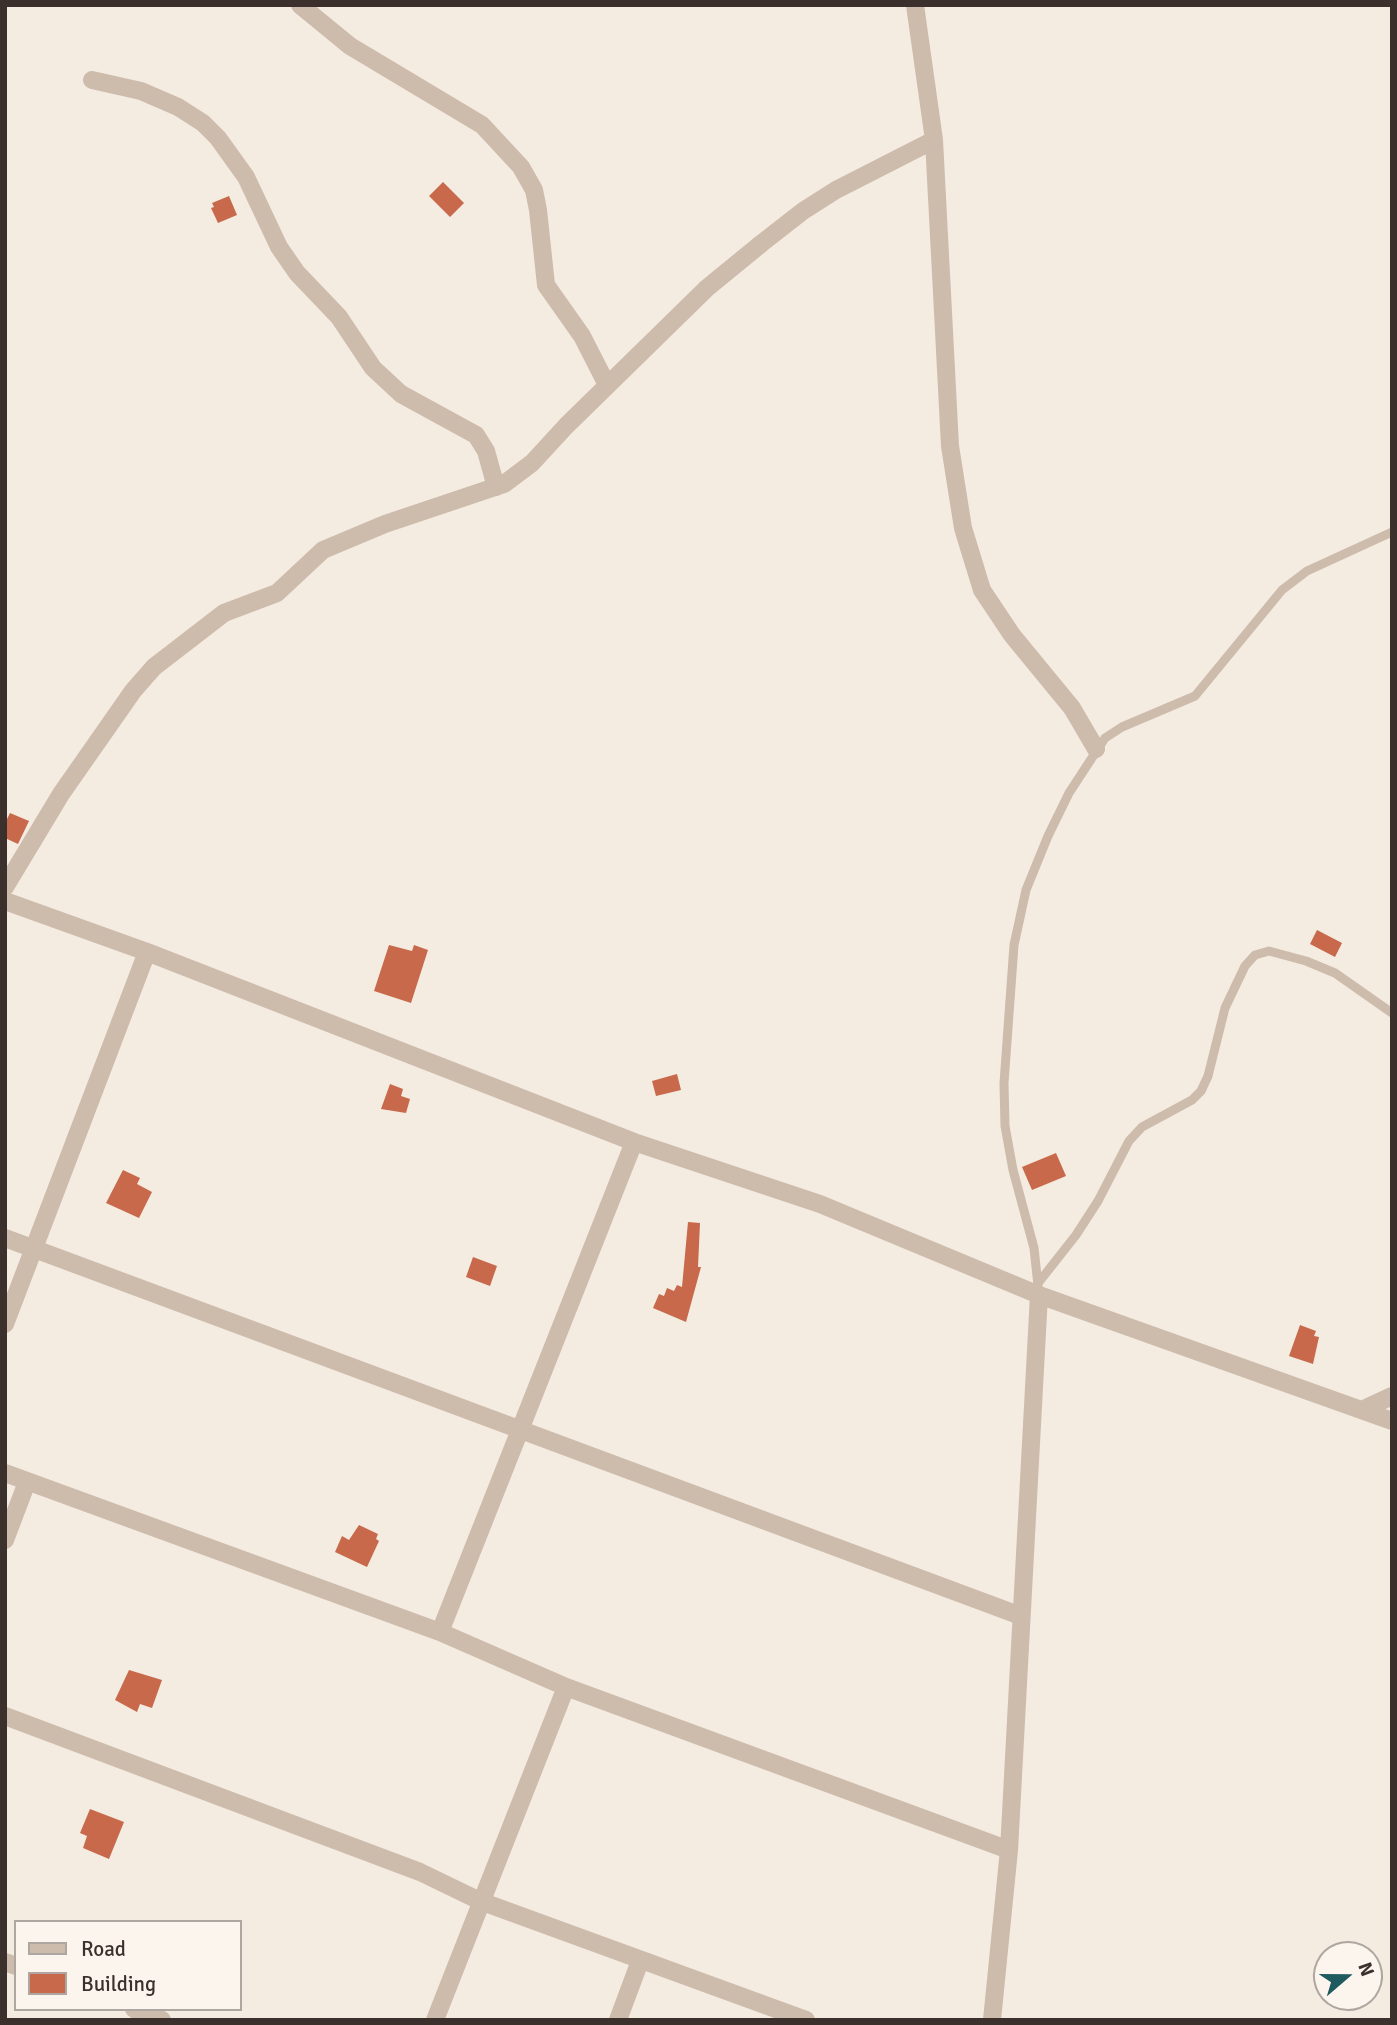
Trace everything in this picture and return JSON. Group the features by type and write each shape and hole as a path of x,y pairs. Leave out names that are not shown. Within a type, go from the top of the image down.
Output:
{"street":[{"path":"299,5 350,46 482,125 521,167 534,190 546,285 582,337 607,385"},
{"path":"915,5 934,140 950,446 963,528 982,590 1012,635 1072,708 1096,749"},
{"path":"92,80 141,91 178,107 218,138 246,177 279,247 297,272 339,317 373,368 401,394 476,435 486,451 496,487"},
{"path":"5,887 105,729 154,667 224,613 277,593 288,586 323,550 385,524 496,487 532,463 607,385 707,288 803,211 878,167 934,140"},
{"path":"5,901 147,952 634,1142 820,1204 1392,1421"},
{"path":"5,1324 147,952"},
{"path":"440,1632 634,1142"},
{"path":"5,1238 1021,1616"},
{"path":"992,2020 1009,1850 1039,1288"},
{"path":"1362,1410 1392,1396"},
{"path":"5,1473 440,1632 566,1687 1009,1850"},
{"path":"5,1540 27,1482"},
{"path":"435,2020 566,1687"},
{"path":"5,1716 420,1872 480,1900 640,1961 806,2020"},
{"path":"618,2020 640,1961"},
{"path":"139,2011 162,2020"}],"lane":[{"path":"1039,1288 1005,1126 1004,1083 1012,958 1026,890 1048,836 1096,749 1105,738 1122,726 1195,696 1282,590 1307,571 1392,532"},
{"path":"1039,1288 1084,1224 1129,1142 1142,1126 1192,1100 1201,1091 1208,1076 1225,1008 1245,967 1255,955 1269,951 1306,961 1335,973 1392,1013"}],"building":[{"path":"443,182 464,203 450,217 429,196"},
{"path":"229,196 237,215 218,223 211,208 214,207 212,203"},
{"path":"10,813 29,821 18,844 5,838 5,823"},
{"path":"1317,930 1342,943 1335,957 1310,944"},
{"path":"389,945 412,951 414,945 428,950 411,1003 374,991"},
{"path":"677,1074 681,1090 656,1096 652,1081"},
{"path":"390,1084 403,1089 401,1096 410,1099 406,1113 381,1109"},
{"path":"1056,1153 1066,1176 1032,1190 1022,1167"},
{"path":"123,1170 140,1178 137,1184 152,1192 139,1218 106,1203"},
{"path":"688,1222 700,1223 698,1267 701,1267 686,1322 653,1308 659,1294 664,1296 667,1288 674,1291 677,1285 682,1287"},
{"path":"473,1257 497,1266 490,1286 466,1277"},
{"path":"1300,1325 1316,1331 1314,1336 1319,1337 1313,1364 1289,1356"},
{"path":"359,1525 378,1534 376,1539 379,1541 367,1567 335,1552 342,1536 349,1540"},
{"path":"129,1670 162,1680 152,1708 140,1704 137,1712 115,1700"},
{"path":"90,1809 124,1822 109,1859 83,1848 87,1836 80,1833"}]}
